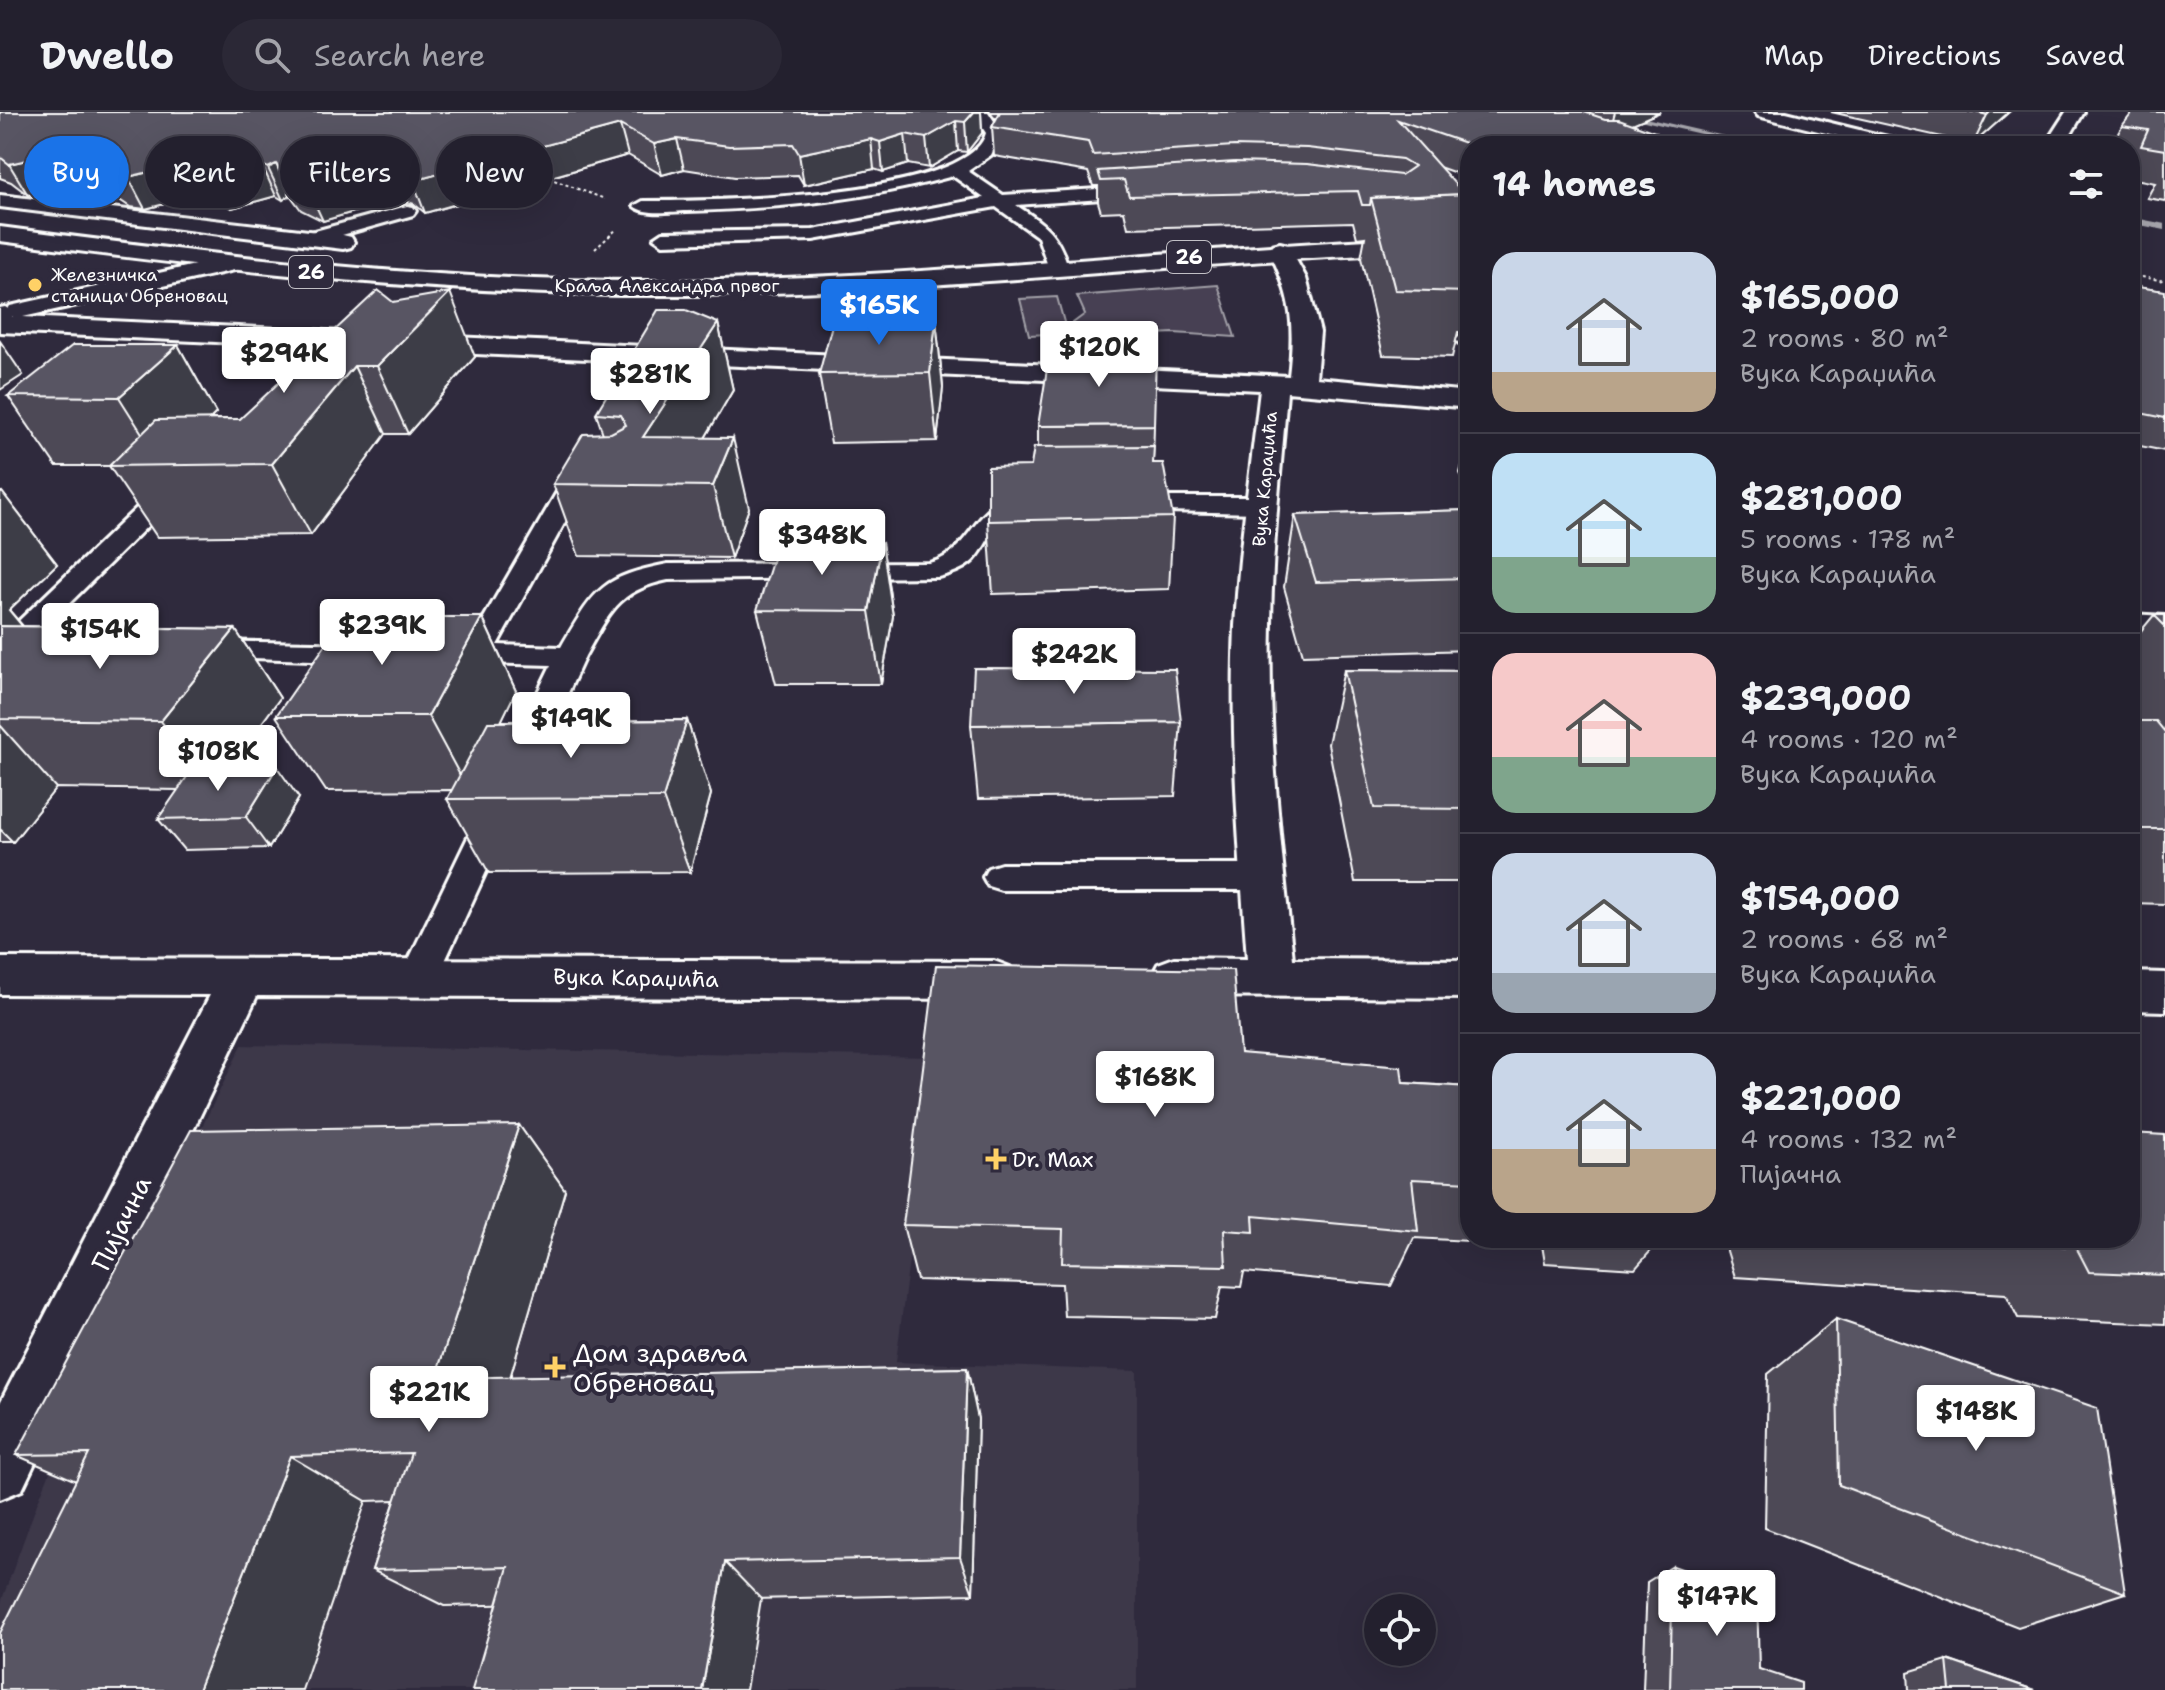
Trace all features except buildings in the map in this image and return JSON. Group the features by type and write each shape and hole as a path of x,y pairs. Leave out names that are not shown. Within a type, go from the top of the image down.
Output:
{"street":[{"path":"1764,112 1861,136"},
{"path":"2060,136 2075,112"},
{"path":"0,201 343,242"},
{"name":"26","path":"0,234 231,264"},
{"name":"Краља Александра првог","path":"231,264 390,279 560,286 790,285 1059,269 1280,250 1460,244"},
{"name":"Вука Караџића","path":"1272,976 1263,877 1253,627 1261,505 1288,384 1307,332 1294,278 1280,250"},
{"path":"74,298 136,268 142,260 142,253"},
{"path":"1,316 231,264"},
{"path":"105,329 95,322 92,311 121,287"},
{"name":"Вука Караџића","path":"1,316 105,329 1288,384"},
{"path":"1288,384 1460,399"},
{"name":"Вука Караџића","path":"0,976 875,981 1031,979"},
{"name":"Пијачна","path":"0,1468 242,978"},
{"path":"1140,978 1460,979"},
{"path":"2140,991 2165,992"}],"lane":[{"path":"643,206 829,196 921,181 977,160 992,146 994,133 980,112"},
{"path":"994,133 1013,123"},
{"path":"956,170 1044,233 1051,242 1059,269"},
{"path":"663,238 813,235 998,201 1161,190"},
{"path":"310,238 407,211"},
{"path":"5,647 197,463"},
{"path":"478,654 567,495 632,493"},
{"path":"1102,505 1261,505"},
{"path":"420,976 570,656 602,602 619,587 638,578 681,572 929,571 964,557 990,519 1003,509 1054,506"},
{"path":"2140,624 2165,625"},
{"path":"5,647 56,647"},
{"path":"181,650 400,653"},
{"path":"447,654 570,656"},
{"path":"1001,877 1263,877"}],"path":[{"path":"553,179 602,198 643,206"},
{"path":"560,286 608,236 643,206"},
{"path":"2140,277 2165,281"}],"shaded area":[{"path":"1218,285 1235,337 1174,333 1072,338 1069,326 1085,314 1077,296"},
{"path":"1057,297 1067,333 1029,335 1020,299"},
{"name":"Дом здравља Обреновац","path":"242,1045 935,1057 896,1362 1137,1371 1137,1690 0,1690 0,1605 38,1501 146,1241"}],"waterway":[{"path":"1609,112 1718,136"},
{"path":"2140,222 2165,227"}],"place":[{"name":"Железничка станица Обреновац","path":"35,285"},
{"name":"Dr. Max","path":"996,1159"},
{"name":"Дом здравља Обреновац","path":"555,1367"}]}
